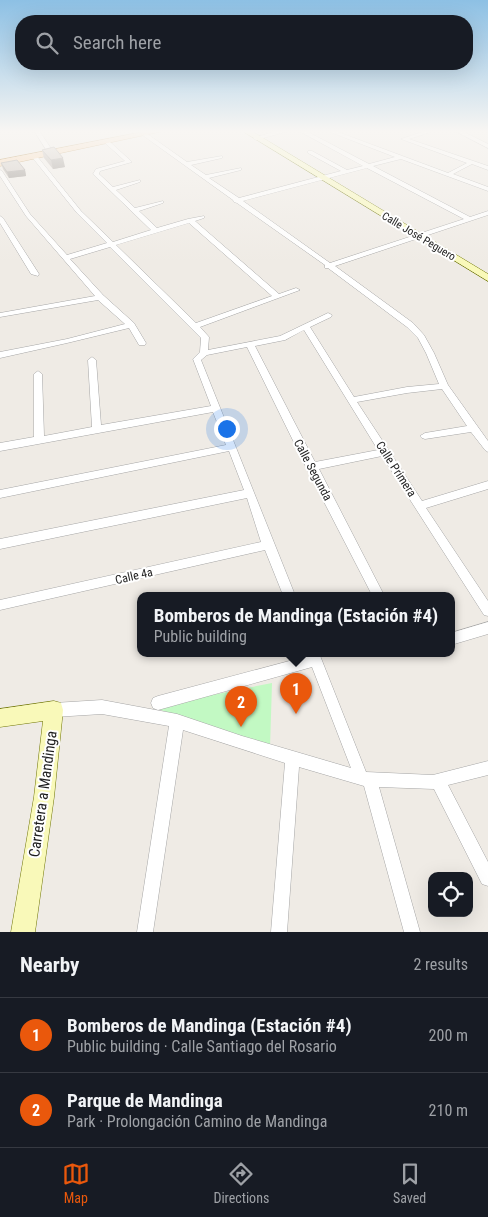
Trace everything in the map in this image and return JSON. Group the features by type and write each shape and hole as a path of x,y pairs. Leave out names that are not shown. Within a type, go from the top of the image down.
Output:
{"main road":[{"name":"Calle José Peguero","path":"322,177 488,278"},
{"name":"Carretera a Mandinga","path":"0,718 54,710 44,797 23,932"}],"street":[{"path":"2,175 28,215 100,297 130,325 142,343"},
{"path":"50,175 79,212 205,337 204,353"},
{"path":"98,175 156,230"},
{"path":"204,177 211,175"},
{"path":"236,200 329,175"},
{"path":"385,175 469,219"},
{"path":"449,175 488,189"},
{"path":"204,177 367,292 410,325 421,337 430,352 444,386 488,448"},
{"path":"112,189 138,181"},
{"path":"135,210 161,202"},
{"path":"328,266 488,213"},
{"path":"65,258 202,217"},
{"path":"0,218 35,274"},
{"path":"190,220 277,296"},
{"path":"195,326 296,290"},
{"path":"0,315 100,297"},
{"path":"288,592 268,546 232,447 196,362 199,355 204,353 282,338 328,315"},
{"path":"0,355 130,325"},
{"name":"Calle Primera","path":"305,326 384,452 488,611"},
{"name":"Calle Segunda","path":"250,345 376,592"},
{"path":"92,360 96,429"},
{"path":"38,374 39,440"},
{"path":"353,400 407,390 444,386"},
{"path":"0,447 216,408"},
{"path":"424,436 473,428"},
{"path":"0,494 232,447"},
{"path":"311,467 384,452"},
{"path":"420,506 487,488"},
{"path":"0,544 250,493"},
{"name":"Calle 4a","path":"0,606 268,546"},
{"path":"455,639 488,628"},
{"path":"158,702 311,657"},
{"path":"314,657 366,779 412,932"},
{"path":"54,710 102,707 177,721 366,779 433,782 488,768"},
{"path":"145,932 177,721"},
{"path":"279,932 293,758"},
{"path":"438,781 488,878"}],"green space":[{"path":"272,683 270,747 152,707"}],"place":[{"name":"Bomberos de Mandinga (Estación #4)","path":"296,714"},
{"name":"Parque de Mandinga","path":"241,727"}]}
